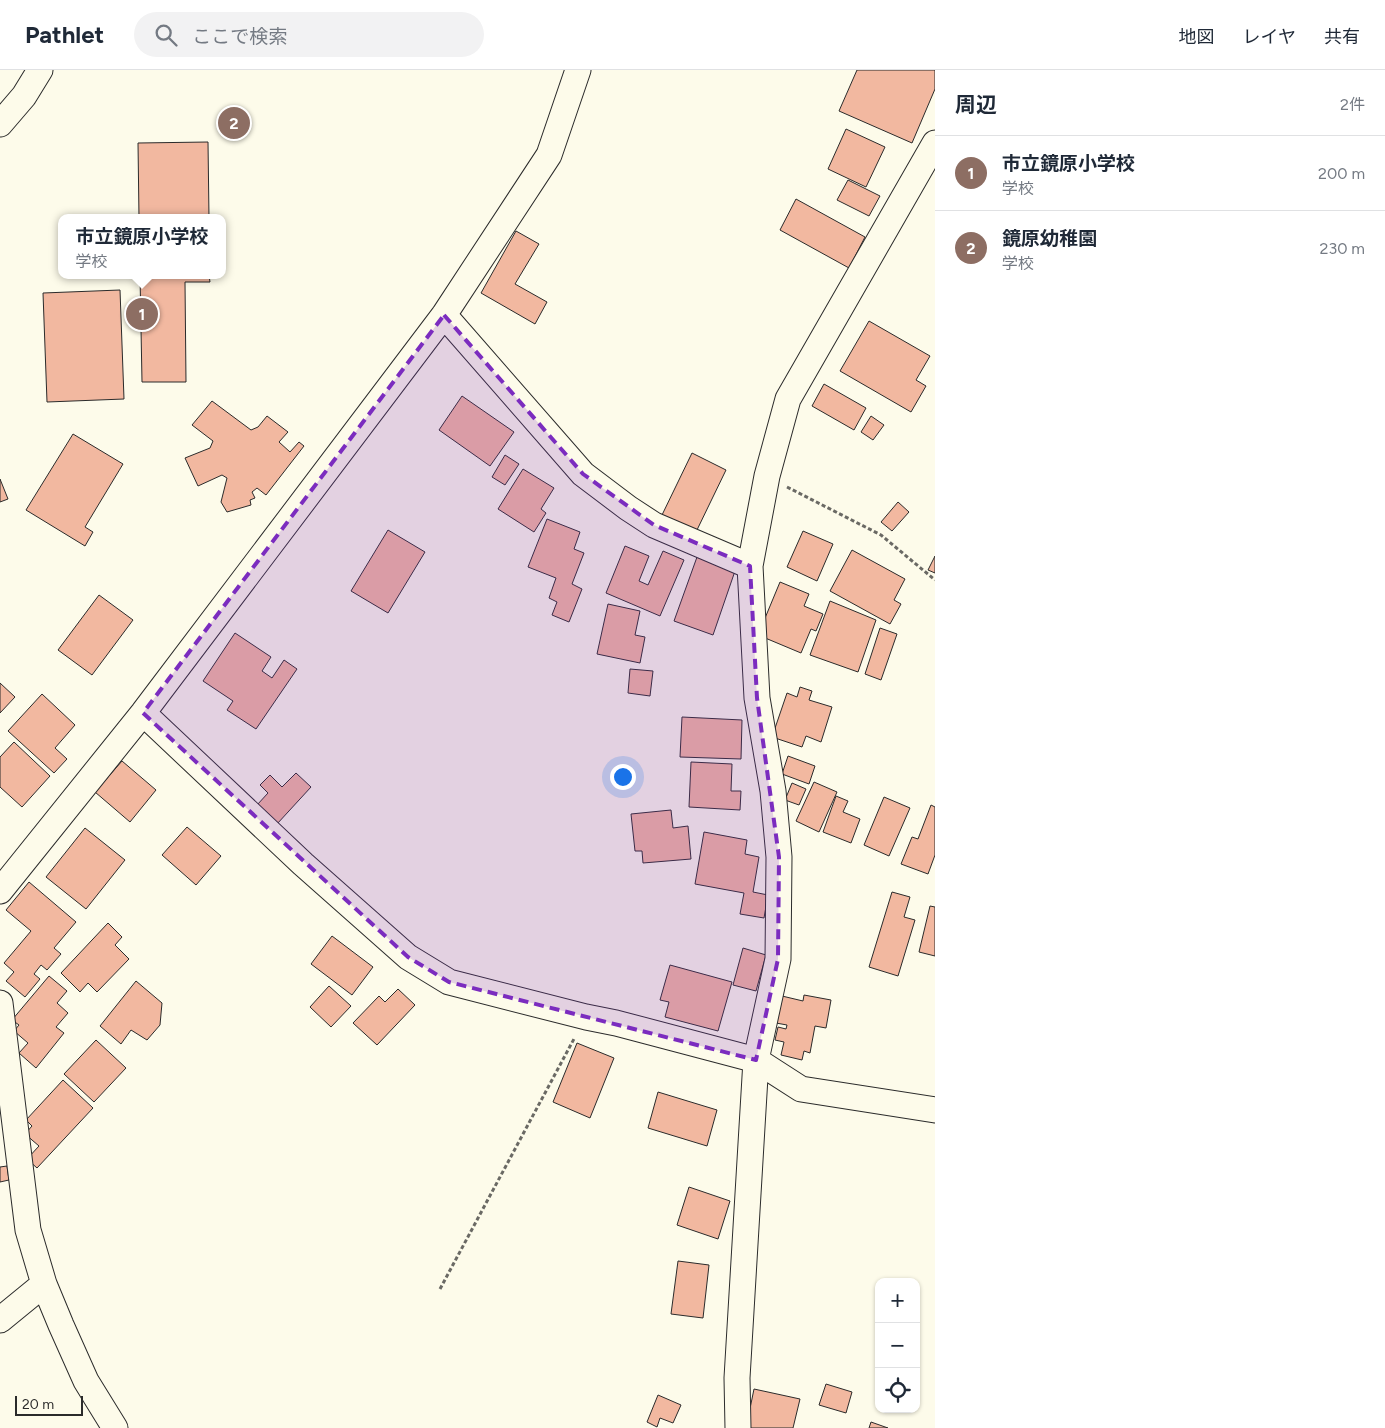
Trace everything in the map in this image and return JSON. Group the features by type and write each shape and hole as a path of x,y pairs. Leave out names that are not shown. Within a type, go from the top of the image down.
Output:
{"street":[{"path":"0,124 24,96 40,70"},
{"path":"0,890 142,713 444,315 549,155 578,70"},
{"path":"738,1428 737,1378 756,1060 778,960 779,857 773,791 757,698 750,566 767,476 788,399 935,143"},
{"path":"444,315 583,474 654,525 750,566"},
{"path":"142,713 303,864 408,957 449,982 756,1060 801,1089 935,1110"},
{"path":"0,1002 28,1230 44,1284 86,1381 115,1428"},
{"path":"0,1320 44,1284"}],"path":[{"path":"767,476 881,535 935,580"},
{"path":"440,1289 586,1017"}],"highlighted area":[{"path":"444,315 583,474 654,525 750,566 757,698 779,857 778,959 756,1060 449,982 408,957 143,713"}],"building":[{"path":"857,70 935,70 935,89 912,143 839,111"},
{"path":"846,129 885,147 866,187 828,169"},
{"path":"208,142 209,214 139,214 138,143"},
{"path":"848,180 880,196 869,216 837,200"},
{"path":"796,199 865,237 849,268 780,230"},
{"path":"516,231 539,244 515,284 547,302 535,324 481,293"},
{"path":"140,279 210,279 210,282 185,282 186,382 142,382"},
{"path":"120,290 124,399 47,402 43,293"},
{"path":"869,321 930,356 916,380 926,386 911,412 840,371"},
{"path":"824,384 866,408 854,430 812,406"},
{"path":"462,396 514,432 490,466 439,430"},
{"path":"212,401 251,430 258,427 267,416 288,432 279,442 290,452 299,442 304,446 266,495 257,488 252,492 255,498 250,500 251,505 227,512 221,502 227,478 222,475 198,486 185,458 210,448 213,441 192,425"},
{"path":"871,416 884,425 873,440 861,432"},
{"path":"73,434 123,464 85,527 93,532 85,546 26,510"},
{"path":"692,453 726,470 696,532 662,515"},
{"path":"505,455 519,464 505,485 492,477"},
{"path":"523,469 554,488 541,509 546,513 534,532 498,509"},
{"path":"0,479 8,499 0,502"},
{"path":"898,502 909,512 892,531 881,522"},
{"path":"547,519 580,532 574,549 584,553 572,584 582,589 569,622 552,615 557,602 549,598 556,578 528,567"},
{"path":"388,530 425,552 388,613 351,591"},
{"path":"803,531 833,544 817,581 787,567"},
{"path":"625,546 649,556 639,581 648,585 663,551 684,560 660,616 606,593"},
{"path":"852,550 905,579 894,600 901,604 890,624 830,591"},
{"path":"935,556 935,573 928,570"},
{"path":"697,557 735,571 713,635 674,621"},
{"path":"780,582 809,594 804,606 823,614 816,631 811,629 801,653 758,635"},
{"path":"99,595 133,620 92,675 58,650"},
{"path":"830,601 876,620 858,672 810,655"},
{"path":"608,604 640,611 635,635 645,637 640,663 597,654"},
{"path":"880,628 897,634 881,680 865,674"},
{"path":"235,633 271,657 262,671 272,678 284,660 297,669 256,729 227,710 233,701 203,681"},
{"path":"630,669 653,671 650,696 628,693"},
{"path":"0,683 15,697 0,713"},
{"path":"800,687 812,691 809,700 832,707 821,742 806,736 802,747 772,737 787,693 797,697"},
{"path":"42,694 75,725 55,748 67,759 54,773 8,731"},
{"path":"682,717 742,720 741,759 680,757"},
{"path":"14,742 50,776 22,807 0,787 0,757"},
{"path":"788,756 815,766 809,784 782,774"},
{"path":"122,761 156,790 130,822 95,792"},
{"path":"691,762 732,764 731,791 741,791 740,810 689,807"},
{"path":"296,773 311,787 277,824 257,805 268,793 260,785 270,775 282,787"},
{"path":"814,782 837,792 819,832 796,821"},
{"path":"792,783 806,789 799,805 785,800"},
{"path":"836,796 848,801 843,812 860,819 851,843 823,832"},
{"path":"884,797 910,808 889,856 864,845"},
{"path":"931,805 935,807 935,855 928,874 901,864 912,837 918,839"},
{"path":"671,810 673,828 688,826 691,859 643,863 642,851 635,851 631,814"},
{"path":"187,827 221,856 196,885 162,855"},
{"path":"85,828 125,860 86,909 46,877"},
{"path":"704,832 747,840 745,854 759,857 753,892 768,895 764,918 740,914 744,893 695,884"},
{"path":"29,882 76,922 54,948 61,954 47,970 41,965 34,974 40,979 25,997 6,981 14,972 4,963 31,931 6,910"},
{"path":"892,892 910,897 904,917 915,920 898,976 869,967"},
{"path":"930,906 935,907 935,956 919,952"},
{"path":"108,923 122,937 115,945 129,959 97,992 88,983 80,992 61,973"},
{"path":"332,936 373,967 352,995 311,964"},
{"path":"743,948 766,955 756,991 733,985"},
{"path":"670,965 732,982 718,1031 665,1017 669,1002 660,1000"},
{"path":"49,976 67,991 57,1003 68,1013 56,1027 64,1033 36,1068 19,1053 28,1043 14,1031 19,1025 12,1020"},
{"path":"136,981 162,1003 160,1025 147,1040 131,1030 121,1044 100,1026"},
{"path":"329,986 351,1006 331,1027 310,1007"},
{"path":"398,989 415,1005 377,1045 353,1023 379,996 385,1002"},
{"path":"804,995 831,1000 826,1028 815,1026 810,1053 804,1051 802,1060 781,1055 784,1042 775,1040 778,1027 786,1029 787,1025 776,1023 782,996 803,1001"},
{"path":"96,1040 126,1068 94,1102 64,1074"},
{"path":"577,1043 614,1058 590,1118 553,1102"},
{"path":"63,1080 93,1108 37,1168 27,1159 39,1146 25,1134 32,1126 26,1120"},
{"path":"658,1092 717,1110 707,1146 648,1128"},
{"path":"7,1166 9,1180 0,1182 0,1167"},
{"path":"689,1187 730,1201 718,1239 677,1225"},
{"path":"678,1261 709,1265 703,1318 671,1314"},
{"path":"826,1384 852,1392 846,1413 819,1405"},
{"path":"754,1389 800,1399 793,1428 746,1428"},
{"path":"658,1395 681,1405 673,1423 660,1418 657,1427 647,1422"},
{"path":"871,1422 888,1428 869,1428"}],"place":[{"name":"鏡原幼稚園","path":"234,123"},
{"name":"市立鏡原小学校","path":"142,314"}]}
